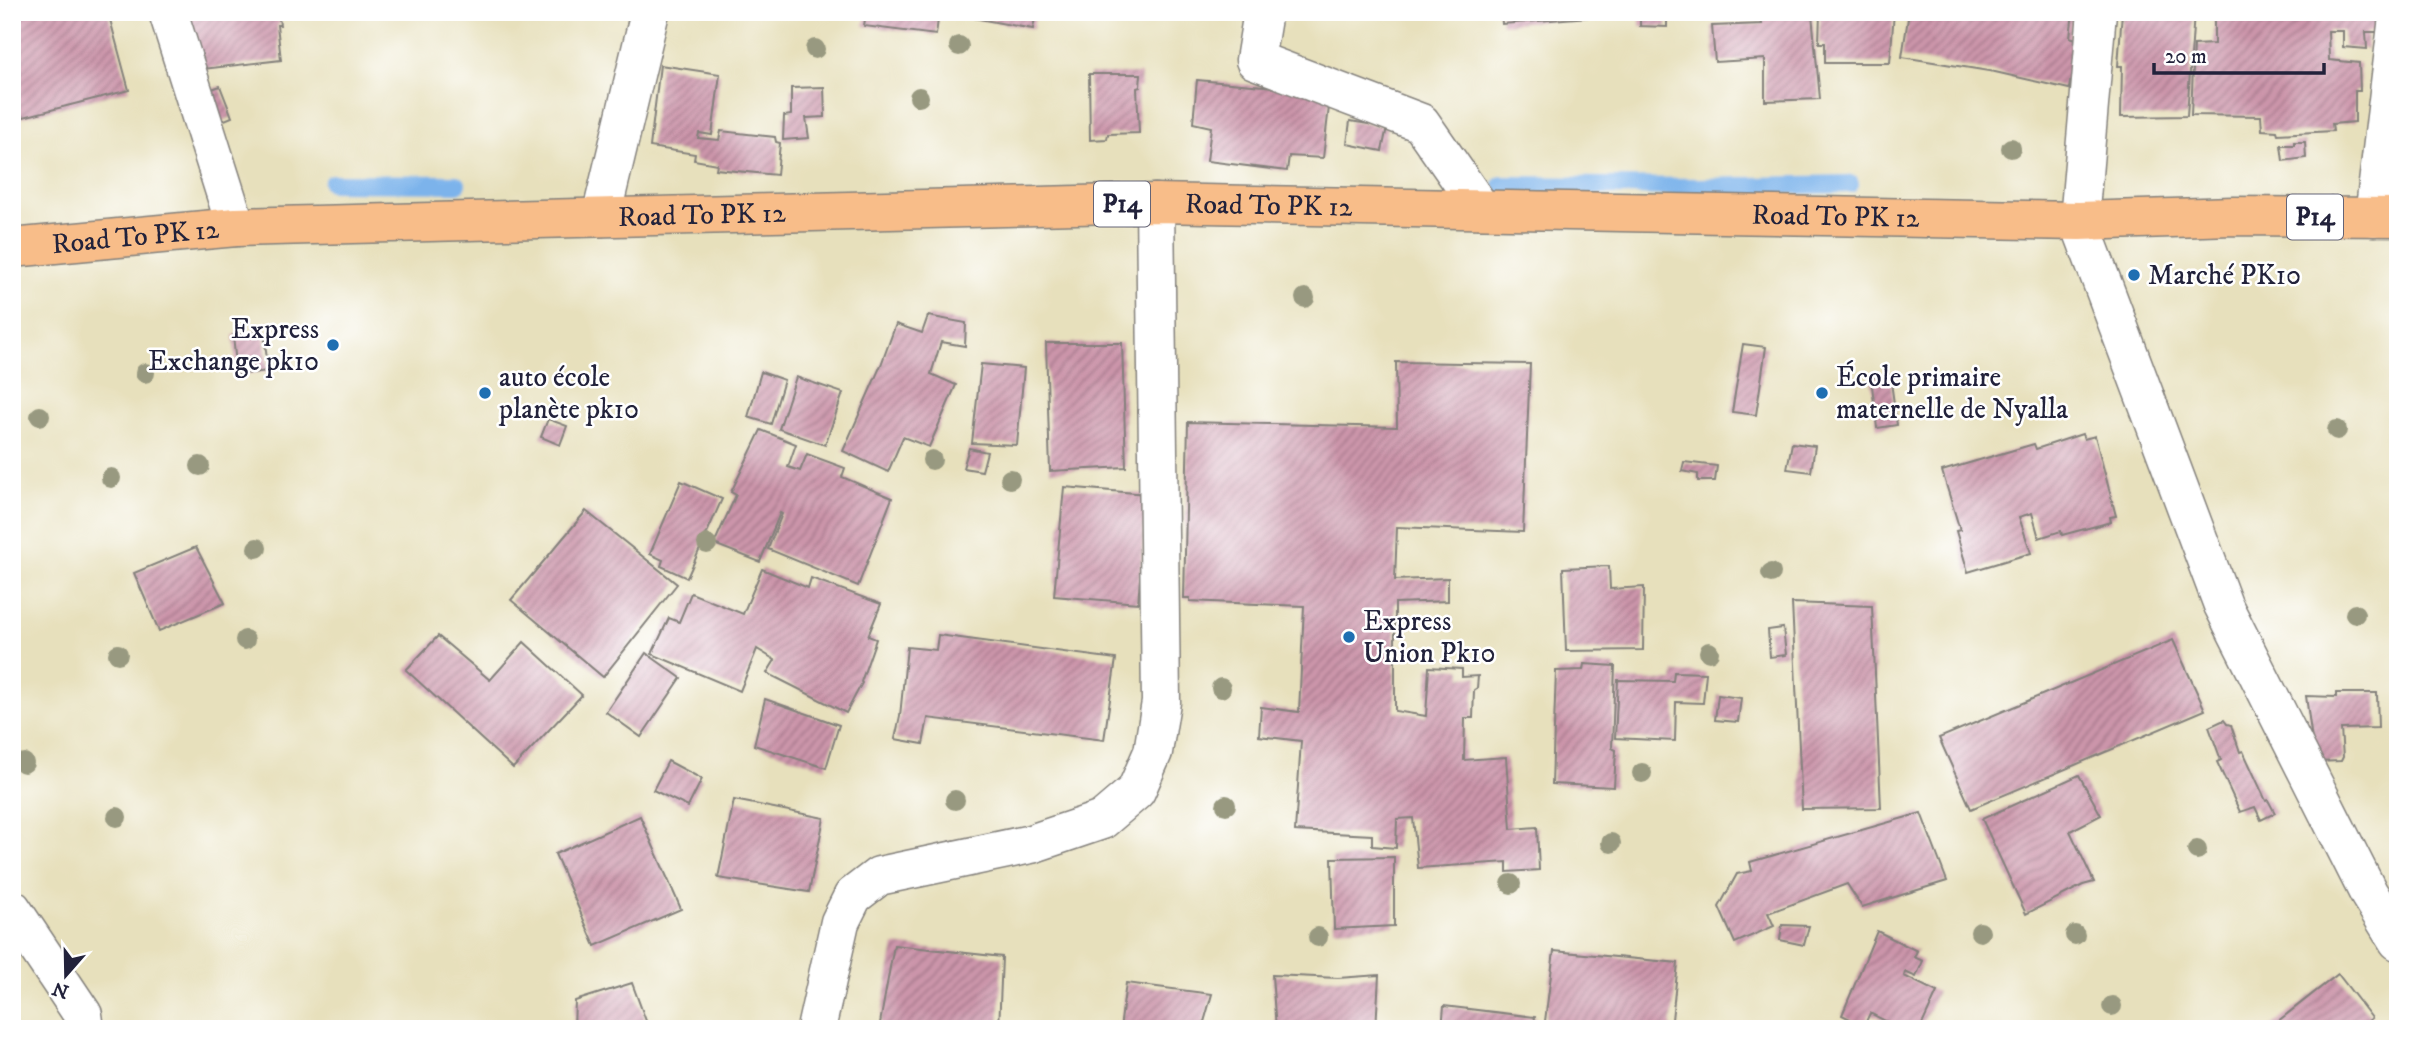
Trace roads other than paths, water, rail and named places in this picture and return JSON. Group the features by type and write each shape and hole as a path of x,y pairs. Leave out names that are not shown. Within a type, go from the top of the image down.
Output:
{"main road":[{"name":"Road To PK 12","path":"19,244 236,227 1155,203 2079,221 2232,216 2386,217"}],"street":[{"path":"168,12 236,227"},
{"path":"601,217 650,12"},
{"path":"1263,12 1255,60 1421,123 1481,209"},
{"path":"2097,12 2079,221 2223,606 2369,894 2398,941"},
{"path":"2386,217 2398,17"},
{"path":"817,1029 840,922 853,896 879,876 1031,844 1102,820 1136,791 1153,752 1161,702 1155,203"},
{"path":"12,909 83,1015 85,1029"}],"waterway":[{"path":"332,183 457,184"},
{"path":"1502,185 1700,187 1850,184"}],"place":[{"name":"Marché PK10","path":"2134,275"},
{"name":"Express Exchange pk10","path":"333,345"},
{"name":"auto école planète pk10","path":"485,393"},
{"name":"École primaire maternelle de Nyalla","path":"1822,393"},
{"name":"Express Union Pk10","path":"1349,637"}]}
